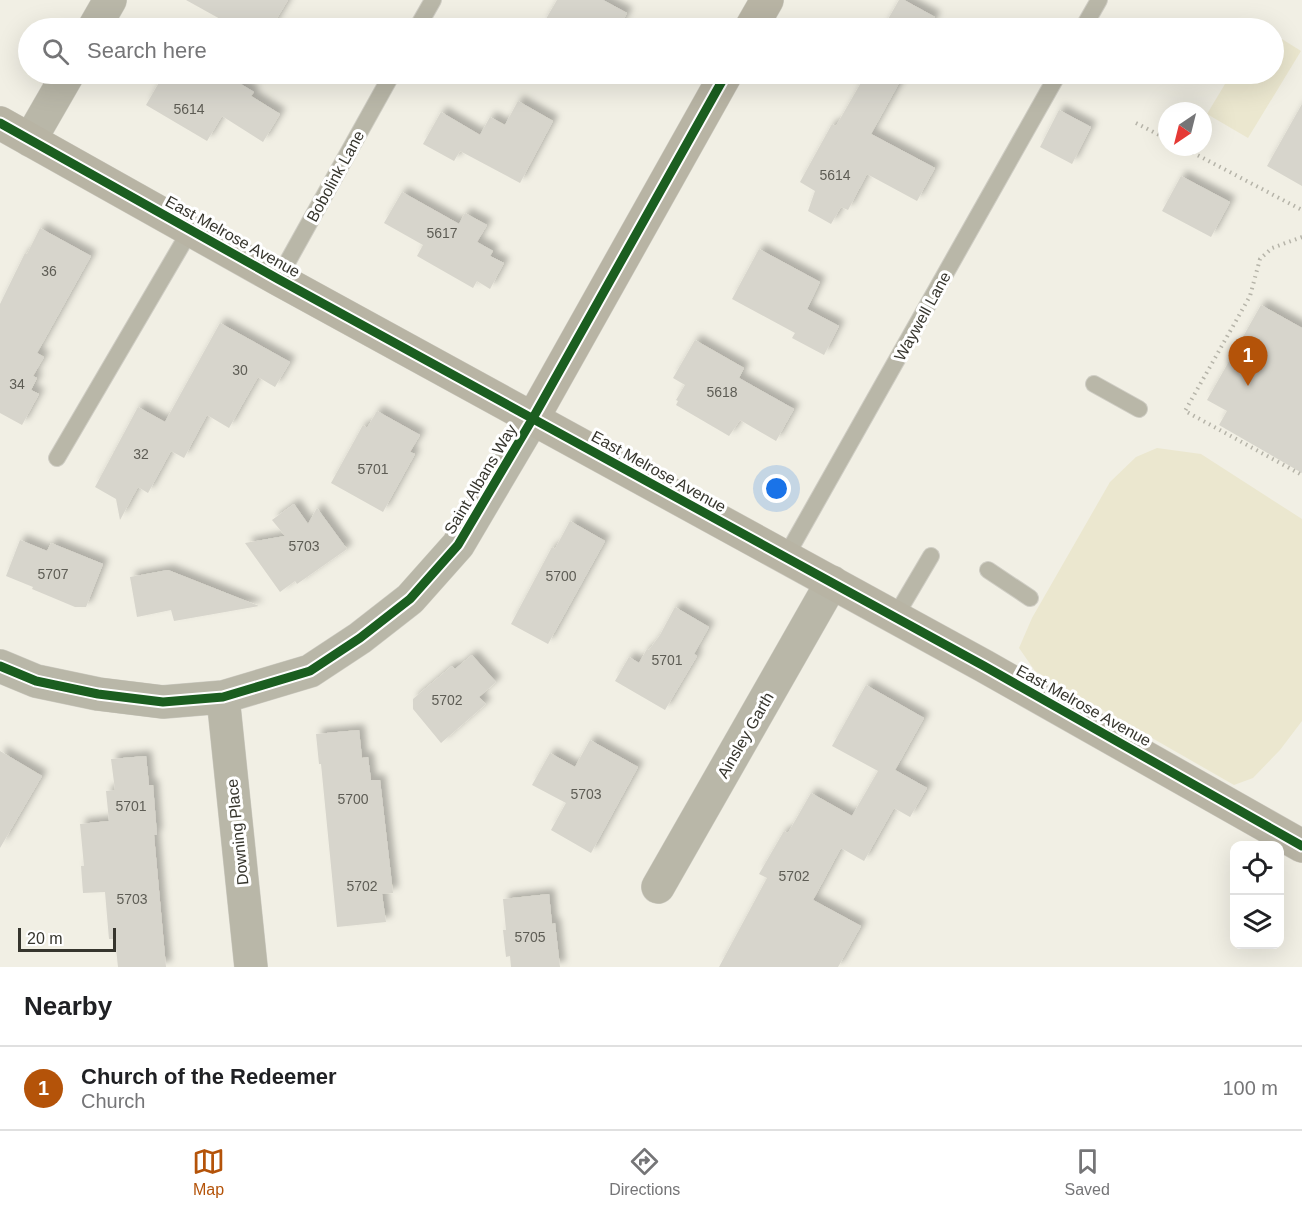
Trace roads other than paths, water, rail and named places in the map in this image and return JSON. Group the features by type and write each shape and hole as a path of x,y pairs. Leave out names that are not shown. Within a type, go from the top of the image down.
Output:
{"street":[{"path":"100,18 110,0"},
{"path":"757,18 767,0"},
{"path":"30,140 62,84"},
{"name":"Saint Albans Way","path":"0,666 36,681 98,694 163,702 223,697 310,671 360,638 410,599 458,545 533,418 720,84"},
{"name":"East Melrose Avenue","path":"0,123 278,279 895,616 1302,846"},
{"name":"Ainsley Garth","path":"658,887 832,582"},
{"name":"Downing Place","path":"223,697 251,967"}],"lane":[{"path":"423,18 433,0"},
{"path":"1089,18 1100,0"},
{"name":"Bobolink Lane","path":"278,279 386,84"},
{"name":"Waywell Lane","path":"786,558 1052,84"},
{"path":"57,458 191,229"},
{"path":"1094,384 1139,409"},
{"path":"895,616 931,556"},
{"path":"988,570 1030,598"}],"place":[{"name":"Church of the Redeemer","path":"1248,386"}]}
